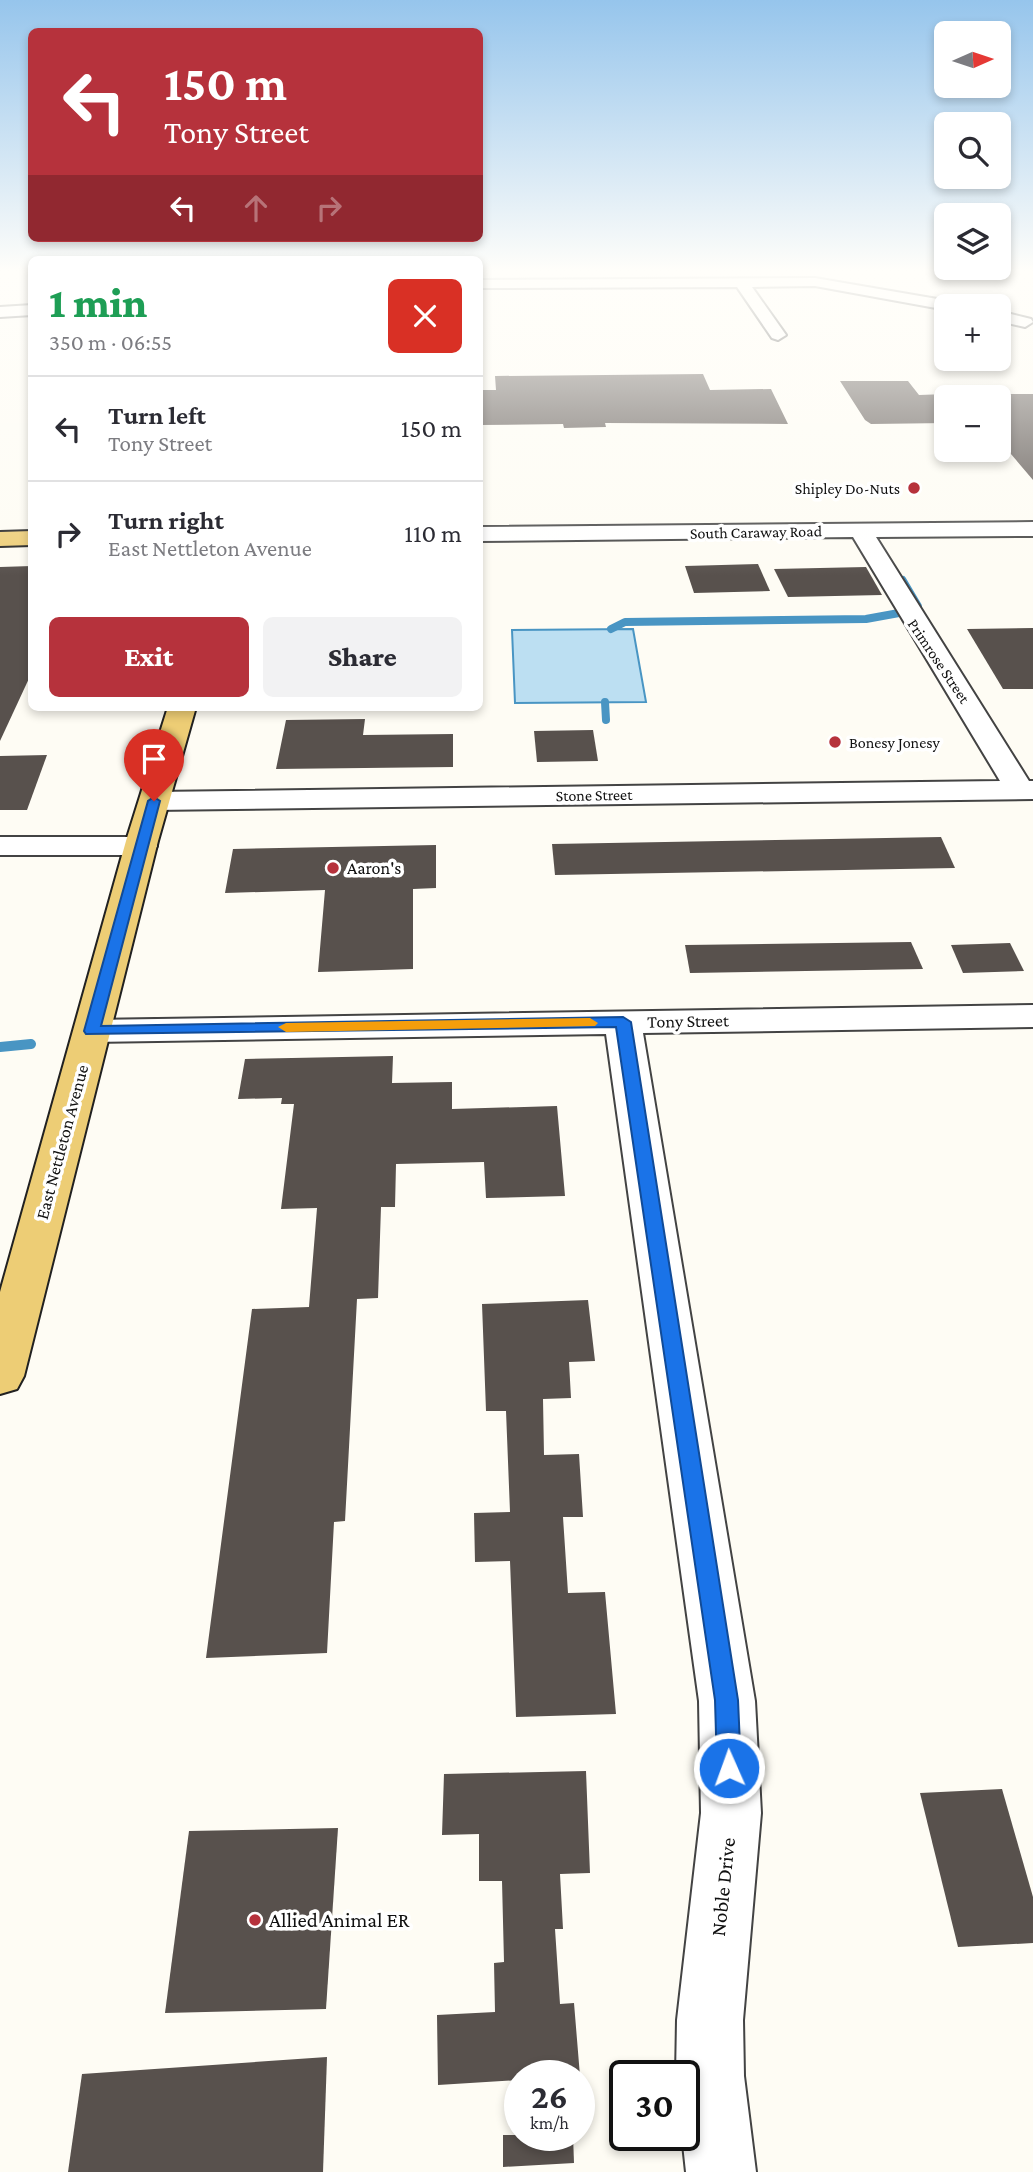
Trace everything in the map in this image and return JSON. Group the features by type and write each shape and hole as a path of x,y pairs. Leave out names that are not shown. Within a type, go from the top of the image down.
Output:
{"main road":[{"path":"0,539 28,538"},
{"name":"East Nettleton Avenue","path":"0,1376 141,846 181,711"}],"street":[{"name":"South Caraway Road","path":"483,534 1033,529"},
{"name":"Primrose Street","path":"861,531 904,610 1026,790"},
{"name":"Stone Street","path":"154,801 1026,790"},
{"path":"0,846 141,846"},
{"name":"Tony Street","path":"92,1031 1033,1016"},
{"name":"Noble Drive","path":"623,1022 727,1700 731,1812 710,2053 721,2172"}],"water":[{"path":"633,629 646,702 515,703 512,630"}],"building":[{"path":"703,374 710,390 771,389 788,424 605,423 606,427 564,428 563,424 483,425 483,390 496,390 495,376"},
{"path":"840,381 908,381 919,395 934,394 934,423 871,424 865,420"},
{"path":"1011,394 1033,394 1033,480 1011,454"},
{"path":"758,564 770,591 694,593 685,566"},
{"path":"28,566 28,681 0,741 0,567"},
{"path":"866,567 882,595 788,597 774,569"},
{"path":"1033,628 1033,689 1003,689 967,629"},
{"path":"365,719 363,735 453,734 453,767 276,769 286,720"},
{"path":"593,730 598,761 537,762 534,731"},
{"path":"47,755 27,810 0,810 0,756"},
{"path":"941,837 955,868 555,875 552,844"},
{"path":"436,845 436,888 413,889 413,969 318,972 325,890 225,893 233,849"},
{"path":"911,942 923,969 690,973 685,945"},
{"path":"1010,943 1024,971 963,973 951,945"},
{"path":"393,1056 392,1083 452,1082 452,1109 557,1106 565,1196 486,1198 484,1162 396,1164 395,1207 381,1207 378,1298 357,1299 345,1521 334,1522 327,1653 206,1658 252,1309 309,1307 317,1208 281,1209 294,1104 281,1104 282,1098 238,1099 245,1059"},
{"path":"588,1300 595,1361 569,1362 571,1398 543,1399 544,1455 579,1454 583,1517 563,1517 568,1593 605,1592 616,1714 516,1717 510,1561 475,1562 474,1513 510,1512 506,1411 486,1411 482,1304"},
{"path":"586,1771 590,1873 560,1874 563,1929 555,1929 560,2004 574,2003 579,2060 504,2060 504,2081 438,2085 437,2015 495,2012 494,1963 504,1962 502,1881 479,1881 479,1834 442,1835 444,1774"},
{"path":"1002,1789 1033,1897 1033,1943 958,1947 920,1793"},
{"name":"Allied Animal ER","path":"338,1828 326,2009 165,2013 189,1831"},
{"path":"327,2057 323,2172 68,2172 82,2074"},
{"path":"503,2135 504,2151 574,2151 574,2163 503,2167"}],"waterway":[{"path":"903,579 919,606 916,609"},
{"path":"611,629 625,622 866,619 899,613 893,614"},
{"path":"605,702 606,720"},
{"path":"0,1047 31,1044"}],"slow traffic":[{"path":"286,1027 590,1023"}],"place":[{"name":"Shipley Do-Nuts","path":"914,488"},
{"name":"Bonesy Jonesy","path":"835,742"},
{"name":"Aaron's","path":"333,868"},
{"name":"Allied Animal ER","path":"255,1920"}],"route":[{"path":"154,801 92,1031 623,1022 727,1700 729,1768"}]}
